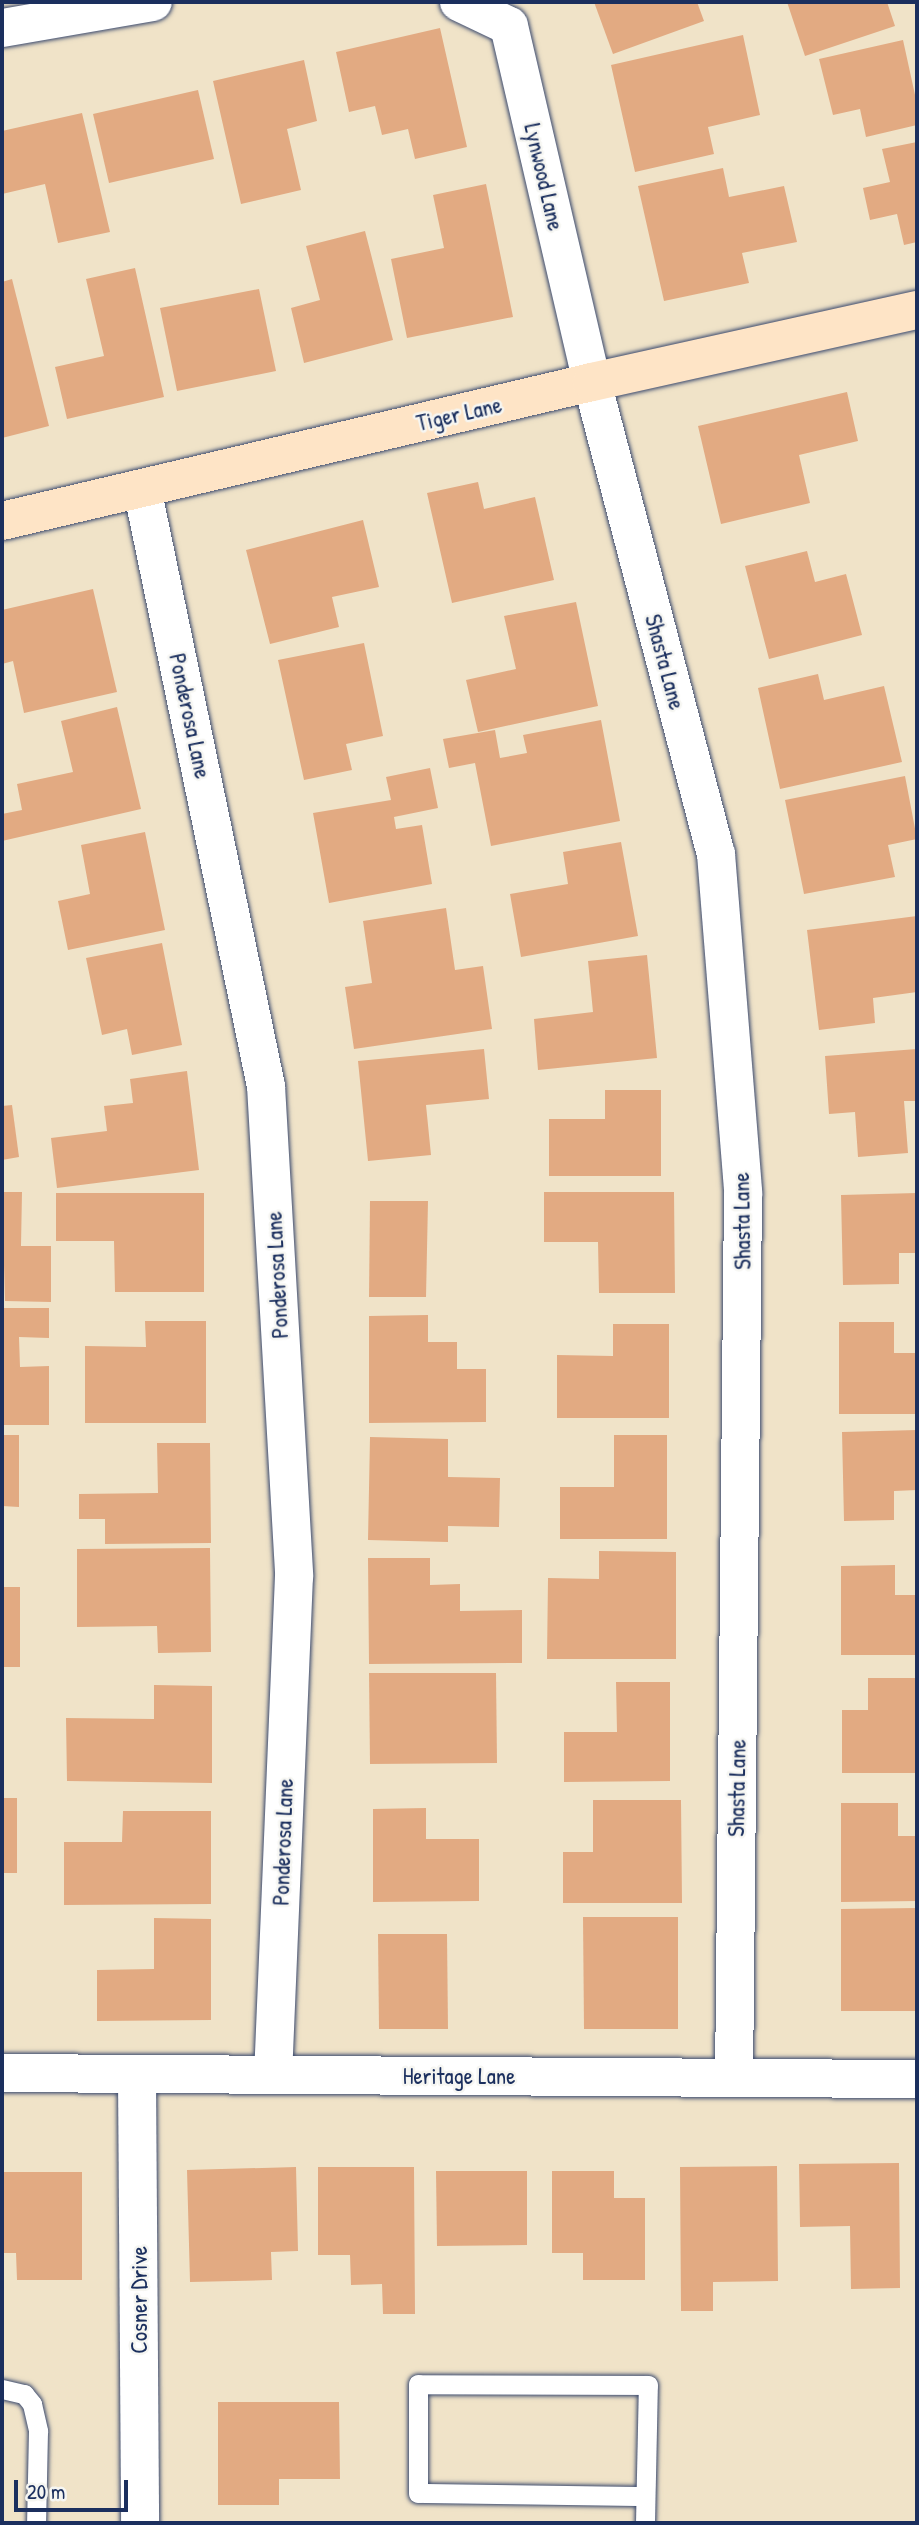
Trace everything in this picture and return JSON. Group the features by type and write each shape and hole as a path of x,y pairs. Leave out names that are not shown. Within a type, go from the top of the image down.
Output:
{"street":[{"path":"2,29 153,2"},
{"name":"Lynwood Lane","path":"459,2 509,26 592,382"},
{"name":"Tiger Lane","path":"2,521 592,382 917,310"},
{"name":"Shasta Lane","path":"592,382 717,868 743,1193 734,2077"},
{"name":"Ponderosa Lane","path":"142,488 266,1086 294,1576 273,2074"},
{"name":"Heritage Lane","path":"2,2073 137,2076 273,2074 917,2079"},
{"name":"Cosner Drive","path":"137,2076 140,2523"}],"lane":[{"path":"645,2496 418,2493 418,2384 648,2385 645,2523"},
{"path":"2,2389 24,2394 32,2404 38,2431 36,2523"}],"building":[{"path":"594,2 697,2 704,21 613,54"},
{"path":"787,2 887,2 895,26 805,56"},
{"path":"440,28 467,147 415,159 408,129 382,135 375,106 349,112 336,52"},
{"path":"743,35 760,115 708,127 714,154 635,172 611,65"},
{"path":"903,40 917,104 917,125 866,137 860,109 833,115 819,59"},
{"path":"304,60 317,121 287,129 301,190 241,204 213,81"},
{"path":"198,90 214,159 109,183 93,114"},
{"path":"82,113 110,232 58,243 45,184 2,194 2,131"},
{"path":"917,142 917,242 904,245 897,214 870,220 863,188 890,182 882,149"},
{"path":"723,168 729,197 784,186 797,242 742,253 749,283 664,301 638,186"},
{"path":"486,184 513,317 407,338 391,259 444,248 433,195"},
{"path":"365,231 393,340 304,363 291,308 320,300 306,246"},
{"path":"135,268 164,397 67,419 55,367 104,356 86,279"},
{"path":"12,279 49,426 2,438 2,282"},
{"path":"259,289 276,371 177,391 160,308"},
{"path":"847,392 858,441 799,455 810,503 721,524 698,426"},
{"path":"478,482 484,509 535,497 554,580 452,603 427,493"},
{"path":"363,520 379,587 332,597 339,627 270,644 246,550"},
{"path":"807,551 815,582 846,574 862,635 769,659 745,566"},
{"path":"93,589 117,692 24,713 13,661 2,664 2,610"},
{"path":"576,602 598,706 478,732 466,680 516,669 504,616"},
{"path":"364,643 383,736 346,744 352,770 304,780 278,660"},
{"path":"818,674 824,700 884,686 902,762 780,789 758,688"},
{"path":"117,707 141,809 2,841 2,814 22,810 17,784 73,772 61,721"},
{"path":"601,720 620,821 491,846 475,763 449,768 443,739 495,730 500,758 527,753 523,735"},
{"path":"430,768 438,808 394,817 396,829 422,825 432,884 329,903 313,813 391,800 386,777"},
{"path":"905,776 917,839 888,845 895,877 804,894 785,800"},
{"path":"145,832 165,930 68,950 58,901 90,894 81,845"},
{"path":"621,842 638,936 521,957 510,894 568,884 563,852"},
{"path":"446,908 455,970 483,966 492,1029 354,1049 345,987 372,983 363,921"},
{"path":"917,916 917,992 873,998 875,1023 819,1030 807,930"},
{"path":"162,943 182,1045 132,1055 127,1029 102,1035 86,958"},
{"path":"647,955 657,1058 538,1070 534,1019 593,1012 588,961"},
{"path":"484,1049 489,1099 426,1105 431,1155 368,1161 358,1061"},
{"path":"917,1049 917,1101 904,1101 908,1153 858,1157 855,1112 829,1114 825,1056"},
{"path":"187,1071 199,1170 57,1188 51,1138 107,1131 104,1106 133,1103 130,1079"},
{"path":"605,1090 661,1090 661,1176 549,1176 549,1119 605,1119"},
{"path":"12,1105 19,1157 2,1160 2,1106"},
{"path":"2,1192 22,1192 21,1246 51,1246 51,1302 5,1301"},
{"path":"544,1192 674,1192 675,1293 599,1293 598,1242 544,1242"},
{"path":"56,1193 204,1193 204,1292 115,1292 114,1241 56,1241"},
{"path":"917,1193 917,1253 899,1253 899,1284 843,1285 841,1195"},
{"path":"370,1201 428,1201 426,1297 369,1297"},
{"path":"2,1308 49,1308 49,1338 19,1337 20,1367 49,1366 49,1425 2,1425"},
{"path":"428,1315 428,1342 457,1342 457,1369 486,1369 486,1422 369,1423 369,1316"},
{"path":"145,1321 206,1321 206,1423 85,1423 85,1346 146,1347"},
{"path":"839,1322 894,1322 894,1353 917,1353 917,1414 839,1414"},
{"path":"613,1324 669,1324 669,1418 557,1418 557,1355 613,1356"},
{"path":"917,1430 917,1490 894,1491 894,1520 844,1521 842,1432"},
{"path":"2,1435 19,1435 19,1507 2,1506"},
{"path":"614,1435 667,1435 667,1539 560,1539 560,1487 614,1487"},
{"path":"370,1437 448,1439 448,1477 500,1478 499,1527 448,1526 448,1542 368,1540"},
{"path":"157,1443 210,1443 211,1543 105,1544 105,1519 79,1519 79,1494 158,1493"},
{"path":"210,1548 211,1652 158,1653 157,1626 77,1627 77,1549"},
{"path":"599,1551 676,1552 676,1659 547,1659 548,1578 599,1579"},
{"path":"368,1558 430,1558 430,1585 460,1584 460,1611 522,1610 522,1663 369,1664"},
{"path":"895,1565 895,1595 917,1595 917,1655 841,1655 841,1566"},
{"path":"2,1587 20,1587 20,1667 2,1667"},
{"path":"369,1673 496,1673 497,1763 370,1764"},
{"path":"868,1678 917,1678 917,1773 842,1773 842,1710 868,1710"},
{"path":"616,1682 670,1682 670,1781 564,1782 564,1732 617,1732"},
{"path":"154,1685 212,1686 212,1783 67,1781 66,1718 154,1719"},
{"path":"2,1798 17,1798 17,1873 2,1873"},
{"path":"593,1800 681,1800 682,1903 563,1903 563,1852 593,1852"},
{"path":"841,1803 898,1803 898,1836 917,1836 917,1901 841,1902"},
{"path":"426,1808 426,1839 479,1839 479,1901 373,1902 373,1809"},
{"path":"123,1811 211,1811 211,1904 64,1905 64,1842 122,1842"},
{"path":"917,1908 917,2011 841,2011 841,1909"},
{"path":"583,1917 678,1917 678,2029 584,2029"},
{"path":"154,1918 211,1919 211,2020 97,2021 97,1970 154,1969"},
{"path":"378,1934 447,1934 448,2029 379,2029"},
{"path":"899,2163 900,2288 851,2289 850,2226 800,2227 799,2164"},
{"path":"777,2166 778,2281 713,2282 713,2311 681,2311 680,2167"},
{"path":"296,2167 298,2251 271,2252 272,2280 190,2282 187,2170"},
{"path":"318,2167 414,2167 415,2314 383,2314 382,2284 351,2285 350,2255 318,2255"},
{"path":"436,2171 527,2171 527,2245 437,2246"},
{"path":"552,2171 614,2171 614,2198 645,2198 645,2280 583,2280 583,2253 552,2253"},
{"path":"2,2172 82,2172 82,2280 17,2280 16,2253 2,2253"},
{"path":"218,2402 339,2402 340,2479 279,2479 279,2505 218,2505"}]}
